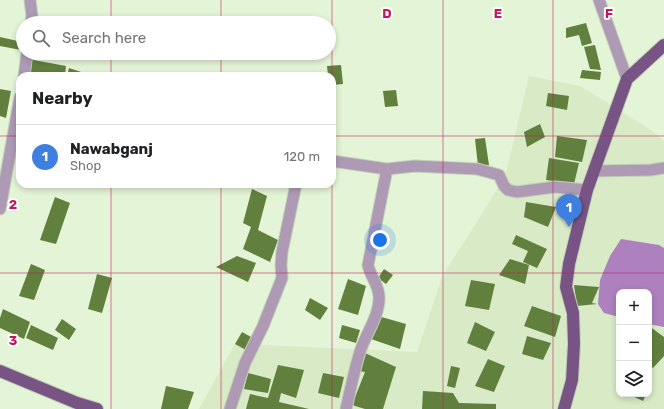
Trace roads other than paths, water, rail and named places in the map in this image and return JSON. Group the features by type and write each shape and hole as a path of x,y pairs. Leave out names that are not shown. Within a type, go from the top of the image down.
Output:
{"main road":[{"path":"564,409 572,380 574,344 573,313 566,288 569,264 588,190 627,79 664,45"},
{"path":"0,371 77,403 97,409"}],"street":[{"path":"30,0 32,16"},
{"path":"599,0 627,79"},
{"path":"25,72 26,60"},
{"path":"0,209 16,119"},
{"path":"336,162 387,169 416,166 477,169 499,175 504,186 508,190 517,192 555,187 588,190"},
{"path":"594,171 651,170 664,168"},
{"path":"346,409 359,354 377,312 379,297 378,288 369,270 368,264 387,169"},
{"path":"230,409 245,363 263,326 282,278 282,252 295,188"}],"place":[{"name":"Nawabganj","path":"569,227"}]}
